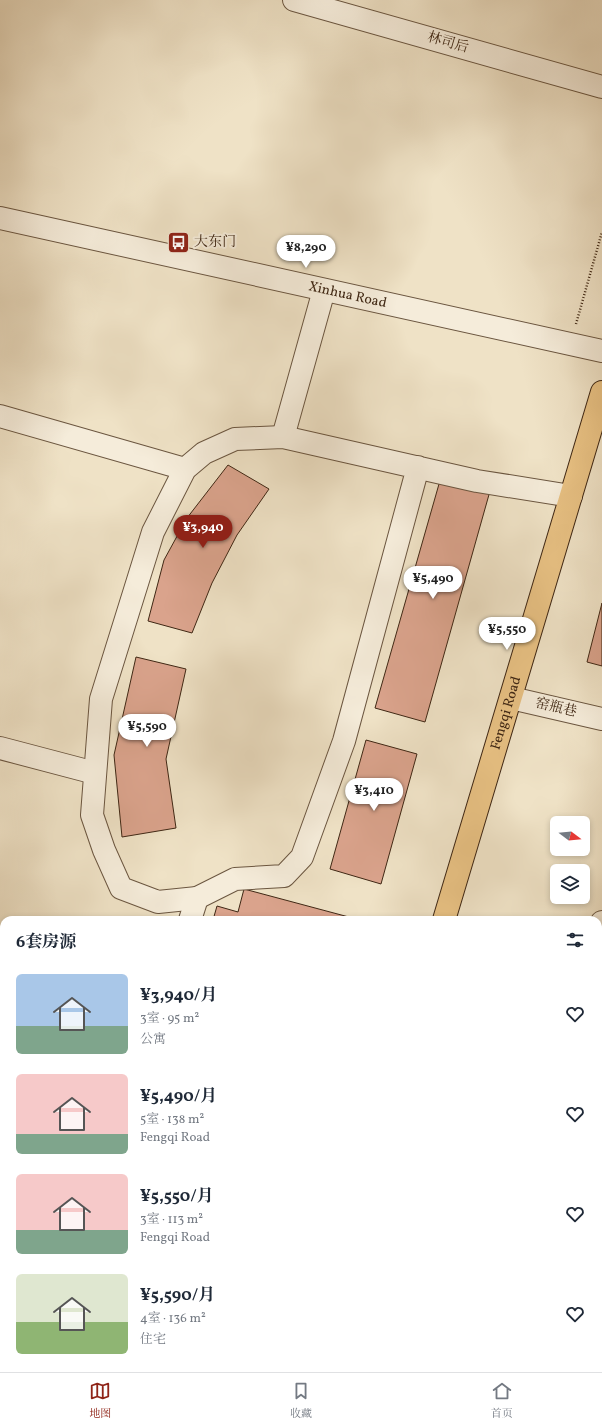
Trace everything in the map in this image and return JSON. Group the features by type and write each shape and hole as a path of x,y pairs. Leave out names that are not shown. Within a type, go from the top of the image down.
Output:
{"main road":[{"name":"Fengqi Road","path":"445,916 602,392"}],"street":[{"name":"林司后","path":"294,0 602,87"},
{"name":"Xinhua Road","path":"1,223 324,290 602,352"},
{"path":"283,437 324,290"},
{"path":"0,416 185,469"},
{"path":"418,468 344,741 302,857 284,876 235,879 196,898 158,902 121,888 104,850 92,815 101,699 152,532 185,469 204,453 235,439 283,437 477,481 571,496"},
{"name":"窑瓶巷","path":"510,698 602,719"},
{"path":"0,748 95,773"},
{"path":"191,916 196,898"}],"path":[{"path":"570,345 602,232"}],"building":[{"path":"228,465 269,489 237,535 212,583 192,633 148,621 164,560 187,518"},
{"path":"441,477 490,491 425,722 375,708"},
{"path":"602,603 602,666 587,662"},
{"path":"136,657 186,669 166,759 176,828 122,837 114,755"},
{"path":"366,740 417,754 381,884 330,869"},
{"path":"244,889 345,916 214,916 217,906 238,912"}],"place":[{"name":"大东门","path":"178,242"}]}
